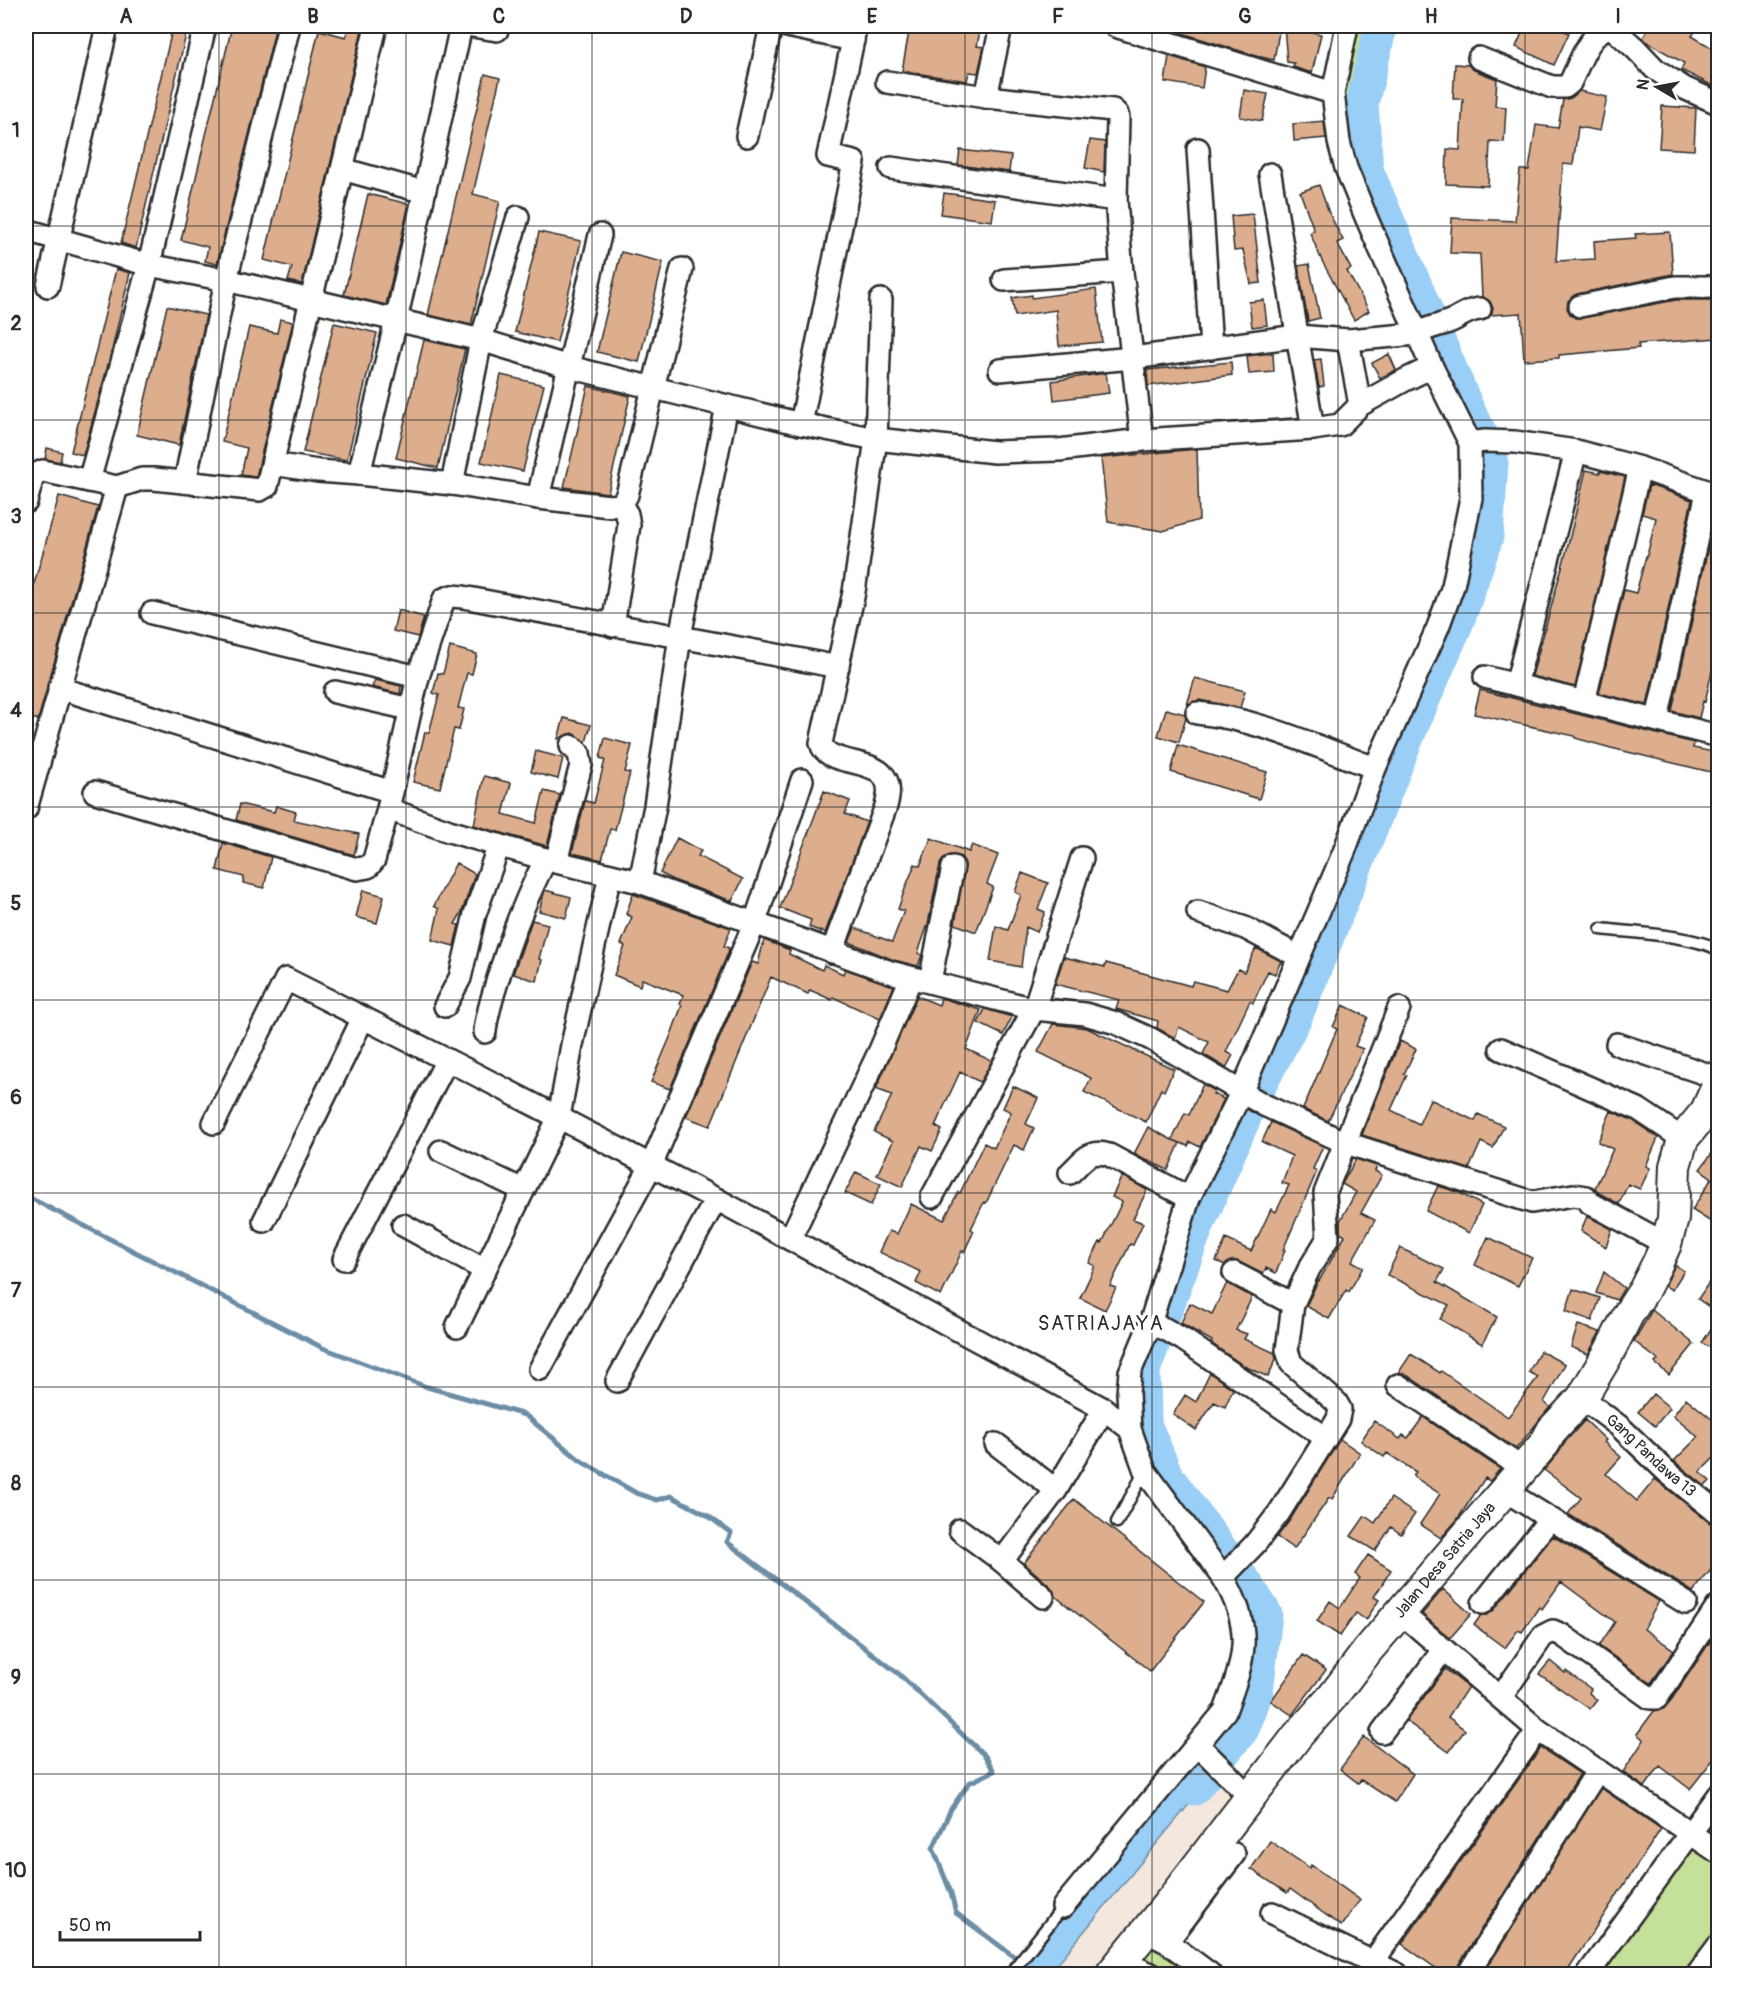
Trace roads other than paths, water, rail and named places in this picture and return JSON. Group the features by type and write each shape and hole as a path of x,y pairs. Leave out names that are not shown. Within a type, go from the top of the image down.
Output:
{"street":[{"path":"48,286 107,26"},
{"path":"89,481 149,265 205,26"},
{"path":"185,482 226,280 288,26"},
{"path":"26,502 31,480 39,472 46,471 117,487 142,478 263,489 267,486 376,26"},
{"path":"359,474 396,321 461,26"},
{"path":"472,26 497,30"},
{"path":"747,136 771,26"},
{"path":"787,26 854,33 828,156 854,162 801,424"},
{"path":"986,97 1001,26"},
{"path":"1115,26 1333,93"},
{"path":"1063,1907 1225,1711 1240,1671 1245,1641 1233,1593 1145,1471 1130,1429 1128,1393 1130,1372 1150,1324 1190,1198 1241,1093 1344,852 1375,768 1438,627 1453,586 1472,498 1477,442 1432,367 1422,331 1346,168 1339,142 1333,93 1347,26"},
{"path":"1479,58 1546,85 1565,87 1570,83 1592,38 1599,30 1611,26 1655,69 1683,88 1719,103"},
{"path":"887,82 986,97 1108,108 1115,111 1118,116 1116,200 1142,440"},
{"path":"1198,149 1211,348"},
{"path":"891,168 1116,200"},
{"path":"342,169 424,192"},
{"path":"1270,174 1313,429"},
{"path":"452,484 481,340 518,218"},
{"path":"26,230 149,265 226,280 481,340 569,367 801,424 876,439 995,452 1059,450 1142,440 1313,429 1340,425 1360,405 1432,367"},
{"path":"538,498 600,235"},
{"path":"621,505 627,495 682,269"},
{"path":"1004,280 1122,272"},
{"path":"1580,306 1675,287 1719,287"},
{"path":"832,952 886,806 889,790 889,784 881,773 826,752 821,746 821,736 854,592 876,439 882,300"},
{"path":"1000,369 1133,358 1297,336 1348,340 1422,331 1453,320 1467,310 1480,309"},
{"path":"1348,340 1360,405"},
{"path":"640,882 655,806 680,636 727,406"},
{"path":"1477,442 1515,442 1576,451 1640,468 1713,493 1656,719"},
{"path":"1516,685 1576,451"},
{"path":"273,464 318,471 452,484 538,498 610,506 621,505"},
{"path":"1584,702 1640,468"},
{"path":"26,809 35,735 59,688 117,487"},
{"path":"613,626 629,525 627,514 621,505"},
{"path":"94,792 357,869 368,867 374,860 390,800 418,677 444,599 448,597 463,597 838,667"},
{"path":"152,613 418,677"},
{"path":"1485,676 1719,736"},
{"path":"59,688 390,800 449,831 640,882 755,922 832,952 920,979 1034,1009 1085,1014 1116,1023 1151,1039 1241,1093 1346,1143 1532,1202 1574,1195 1586,1197 1590,1203 1666,1244"},
{"path":"335,692 410,709"},
{"path":"1197,712 1256,725 1375,768"},
{"path":"485,1032 489,1008 514,928 526,897 551,860 581,765 579,753 571,746"},
{"path":"540,1369 651,1166 755,922 802,780"},
{"path":"445,1006 460,978 475,914 499,845"},
{"path":"932,1197 1034,1009 1082,858"},
{"path":"790,1239 881,1048 920,979 953,867"},
{"path":"457,1327 483,1269 559,1117 572,1045 610,875"},
{"path":"1198,912 1245,928 1298,956"},
{"path":"214,1123 286,979 716,1198 1104,1409 1130,1429"},
{"path":"1223,1577 1255,1544 1279,1513 1338,1419 1340,1409 1336,1402 1291,1363 1287,1350 1293,1304 1309,1269 1328,1238 1325,1193 1399,1008"},
{"path":"264,1221 363,1018"},
{"path":"1617,1044 1719,1078"},
{"path":"1501,1049 1638,1109 1683,1139"},
{"path":"344,1259 447,1060"},
{"name":"Jalan Desa Satria Jaya","path":"1128,1970 1157,1937 1249,1795 1400,1612 1545,1443 1552,1430 1582,1398 1644,1290 1666,1244 1673,1219 1675,1166 1683,1139 1714,1107"},
{"path":"441,1151 523,1190"},
{"path":"1070,1173 1090,1155 1100,1153 1190,1198"},
{"path":"617,1381 716,1198"},
{"path":"403,1225 483,1269"},
{"path":"1233,1273 1293,1304"},
{"path":"1150,1324 1165,1329 1184,1340 1326,1438"},
{"path":"1398,1385 1513,1479 1550,1519 1686,1603"},
{"name":"Gang Pandawa 13","path":"1582,1398 1619,1426 1666,1472 1719,1513"},
{"path":"1002,1561 1056,1490 1104,1409"},
{"path":"996,1444 1056,1490"},
{"path":"1484,1603 1550,1519"},
{"path":"960,1530 1002,1561 1043,1597"},
{"path":"1501,1697 1543,1636 1553,1631 1562,1635 1650,1698 1657,1698 1719,1606"},
{"path":"1400,1612 1538,1730 1719,1852"},
{"path":"1382,1732 1443,1650"},
{"path":"1372,1963 1538,1730"},
{"path":"1198,1745 1249,1795"},
{"path":"1468,1974 1598,1770"},
{"path":"1588,1974 1719,1795"},
{"path":"1210,1974 1157,1937 1234,1854"},
{"path":"1272,1913 1397,1974"},
{"path":"1697,1974 1719,1946"}],"lane":[{"path":"1601,929 1679,939 1711,945 1719,949"},
{"path":"1117,1522 1145,1471"},
{"path":"1010,1974 1063,1907"}],"water":[{"path":"1198,1745 1219,1768 1049,1974 1010,1974"}],"waterway":[{"path":"1194,1789 1243,1729 1257,1692 1266,1614 1249,1587 1167,1476 1145,1424 1144,1370 1196,1230 1253,1099 1296,1017 1409,734 1459,619 1487,537 1492,463 1485,441 1468,409 1367,170 1362,104 1381,26"},
{"path":"26,1196 323,1348 427,1387 525,1415 581,1461 636,1493 657,1500 671,1496 707,1515 731,1533 727,1542 899,1674 985,1756 994,1771 969,1783 951,1809 933,1848 951,1893 956,1913 1020,1961"}],"district":[{"name":"SATRIAJAYA","path":"1101,1323"}]}
